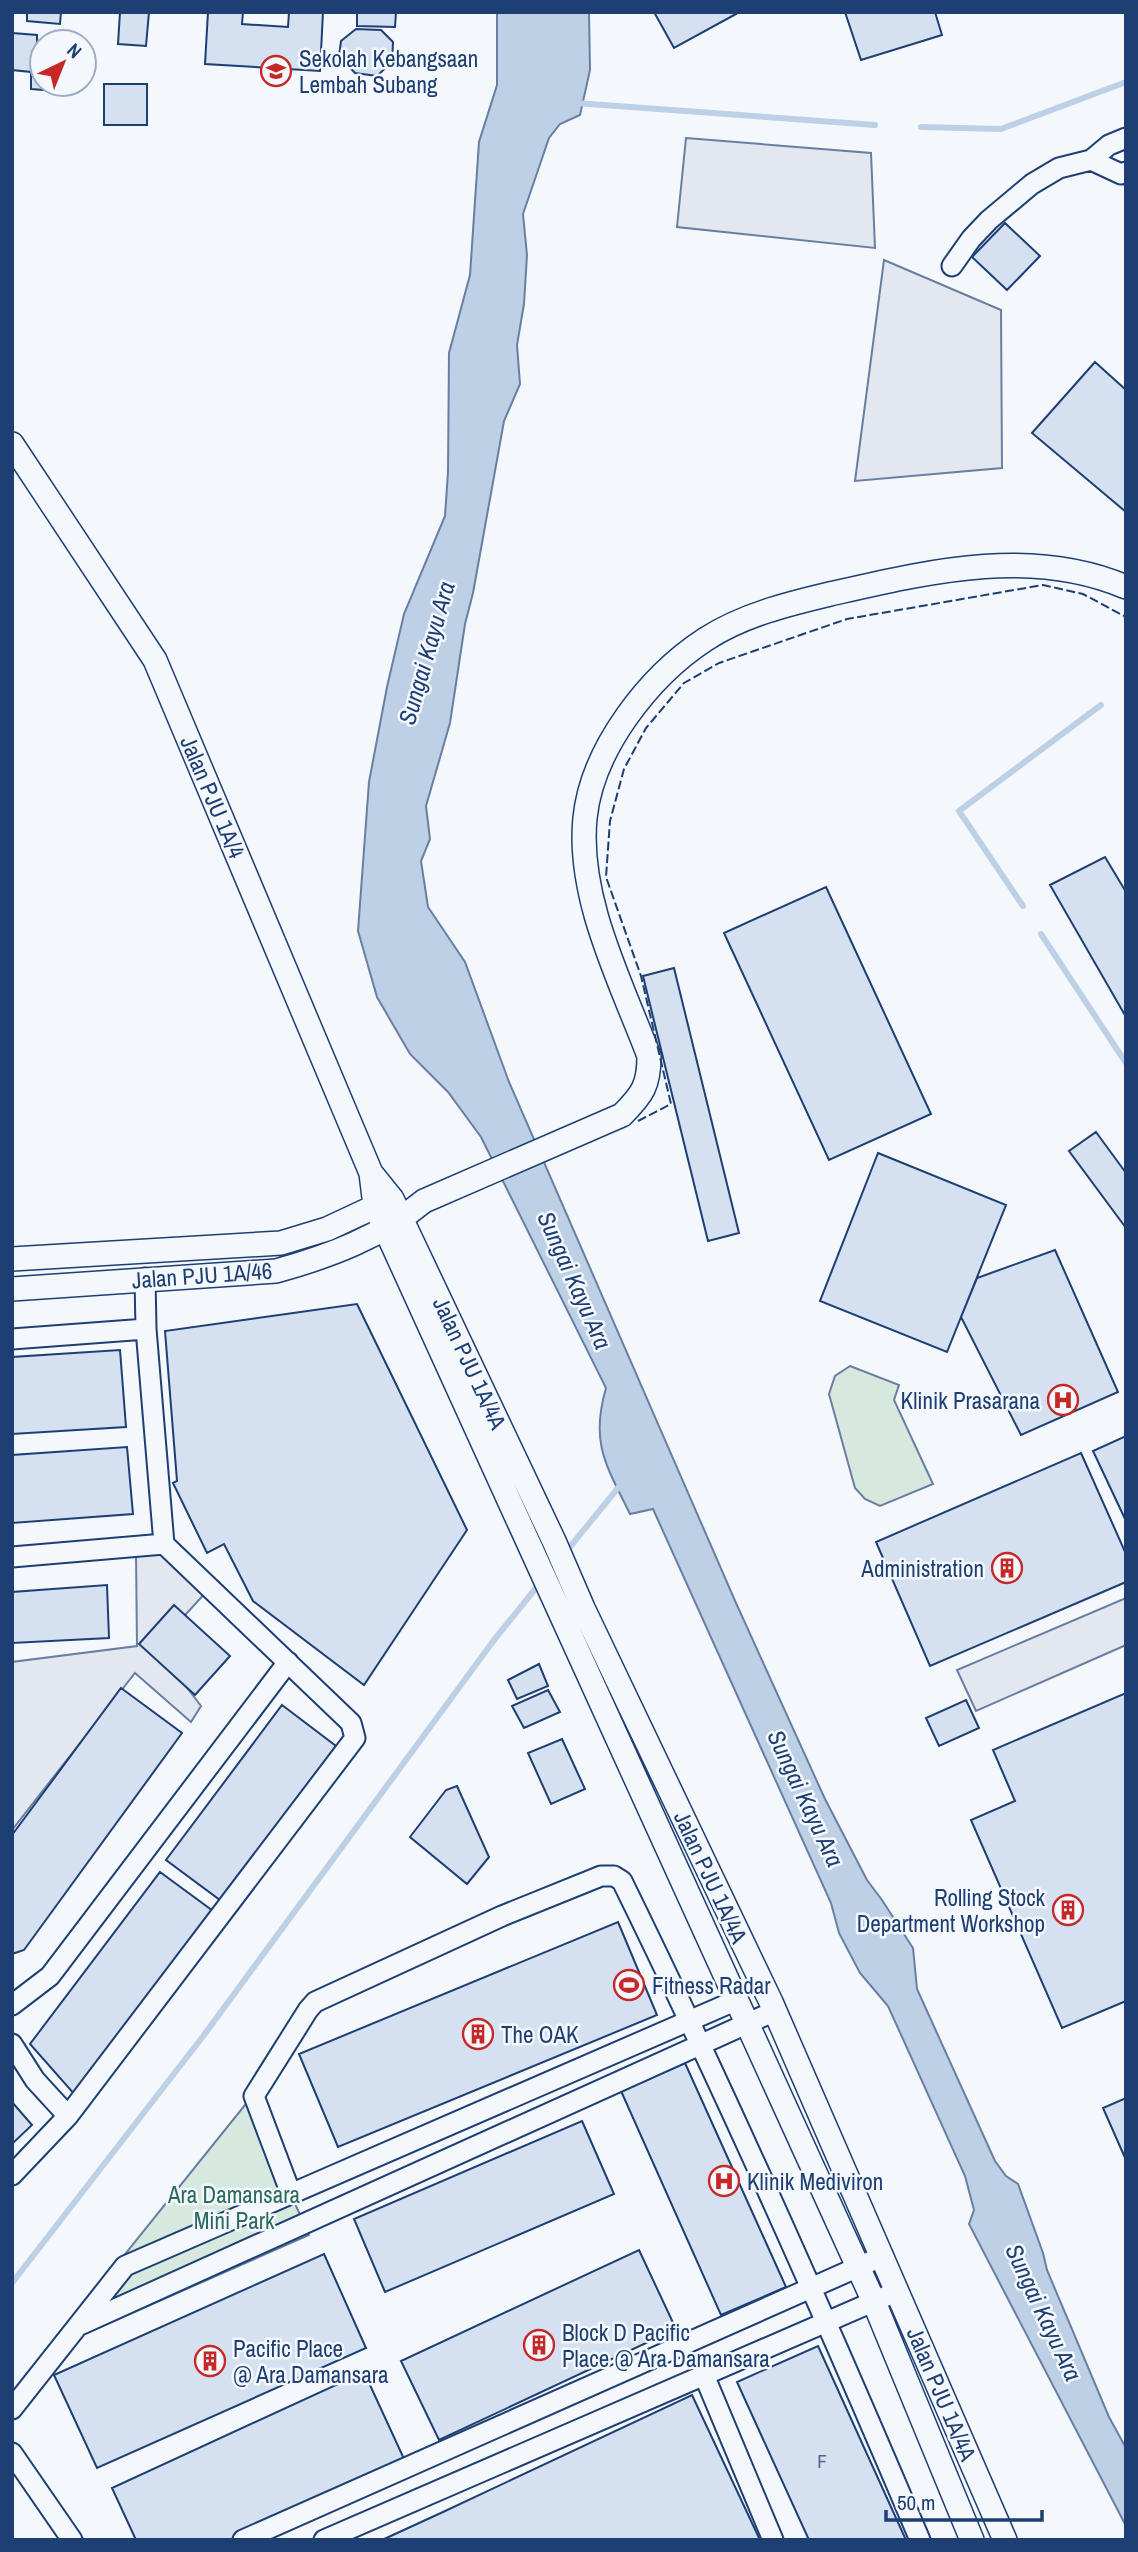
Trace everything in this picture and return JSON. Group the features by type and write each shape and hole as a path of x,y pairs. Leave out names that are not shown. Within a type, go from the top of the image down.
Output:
{"street":[{"path":"952,266 971,239 989,220 1032,184 1059,168 1091,160 1109,145 1126,138"},
{"path":"1091,160 1121,174 1126,172"},
{"name":"Jalan PJU 1A/4","path":"12,444 155,660 393,1224"},
{"path":"383,1202 429,1198 622,1115 644,1090 649,1078 649,1056 600,928 588,888 584,866 585,815 604,757 630,711 677,659 708,637 733,624 803,599 869,584 973,566 1063,568 1126,587"},
{"name":"Jalan PJU 1A/46","path":"12,1289 276,1271 326,1256 353,1244 393,1224 429,1198"},
{"name":"Jalan PJU 1A/46","path":"12,1259 281,1243 327,1229 383,1202"},
{"name":"Jalan PJU 1A/4A","path":"393,1224 399,1259 535,1558 573,1613 775,2011 1005,2540"},
{"name":"Jalan PJU 1A/4A","path":"393,1224 554,1542 573,1613 747,2023 874,2302 972,2540"},
{"path":"353,1244 376,1248 399,1259"},
{"path":"12,2175 68,2116 355,1738 351,1723 164,1544 146,1329 145,1278"},
{"path":"12,1339 146,1329"},
{"path":"12,1557 164,1544"},
{"path":"12,2005 50,1976 288,1662"},
{"path":"291,2194 254,2096 308,2010 316,2002 502,1916 601,1876 614,1876 622,1881 691,2021 828,2322 920,2540"},
{"path":"12,2409 125,2266 737,2000"},
{"path":"78,2326 775,2011"},
{"path":"12,2044 35,2080 68,2116"},
{"path":"243,2540 883,2256"},
{"path":"324,2540 898,2291"},
{"path":"704,2375 773,2540"},
{"path":"12,2453 72,2540"}],"green space":[{"path":"850,1366 899,1385 894,1400 933,1484 880,1506 865,1499 855,1488 829,1394 835,1376"},
{"name":"Ara Damansara Mini Park","path":"249,2100 309,2235 48,2350"}],"shaded area":[{"path":"686,138 871,153 875,248 677,227"},
{"path":"884,260 1001,310 1002,468 855,481"},
{"path":"161,1549 207,1591 156,1647 201,1706 191,1722 135,1673 12,1830 12,1662 137,1646 136,1552"},
{"path":"1126,1598 1126,1645 976,1711 957,1670"}],"water":[{"name":"Sungai Kayu Ara","path":"497,12 589,12 590,70 580,115 560,124 549,138 523,214 527,255 524,304 517,345 520,384 504,421 465,624 450,723 426,806 430,839 421,861 428,907 465,962 509,1082 736,1603 825,1799 867,1880 913,1948 917,1989 995,2161 1006,2176 1018,2184 1047,2270 1109,2417 1126,2448 1126,2526 969,2224 974,2210 965,2176 888,2006 860,1973 839,1933 831,1903 653,1509 630,1514 614,1481 600,1439 601,1407 606,1388 481,1137 448,1092 410,1054 377,997 358,931 369,782 387,687 404,614 445,516 449,353 470,275 479,142 497,85"}],"building":[{"path":"27,12 61,12 60,24 27,21"},
{"path":"120,12 149,12 146,46 118,44"},
{"path":"208,12 243,12 242,24 288,27 289,12 323,12 320,71 205,64"},
{"path":"357,12 396,12 395,27 357,26"},
{"path":"654,12 735,12 736,14 674,48"},
{"path":"845,12 935,12 942,35 861,60"},
{"path":"356,29 381,30 393,42 392,62 377,76 355,73 339,56 341,41"},
{"path":"12,33 28,34 28,72 12,70"},
{"path":"104,84 147,84 147,125 104,125"},
{"path":"1005,223 1040,256 1007,290 972,257"},
{"path":"1095,362 1126,390 1126,512 1032,433"},
{"path":"1105,857 1126,892 1126,1017 1050,885"},
{"path":"826,887 931,1114 829,1160 724,933"},
{"path":"674,968 739,1233 708,1241 643,976"},
{"path":"1096,1132 1126,1173 1126,1228 1069,1151"},
{"path":"878,1153 1006,1205 947,1352 820,1301"},
{"path":"1055,1250 1118,1392 1021,1435 961,1317 977,1278"},
{"path":"357,1304 467,1530 364,1685 253,1601 224,1544 207,1553 173,1483 177,1481 165,1331"},
{"path":"120,1350 126,1427 12,1434 12,1357"},
{"path":"1126,1436 1126,1521 1093,1451"},
{"path":"127,1447 133,1514 12,1523 12,1455"},
{"name":"Administration","path":"1081,1453 1126,1554 1126,1582 930,1666 876,1542"},
{"path":"107,1585 109,1638 12,1643 12,1592"},
{"path":"174,1605 230,1656 195,1695 139,1644"},
{"path":"539,1664 548,1686 517,1699 508,1680"},
{"path":"121,1688 182,1733 24,1950 12,1954 12,1835"},
{"path":"548,1690 560,1712 524,1728 512,1706"},
{"name":"Rolling Stock Department Workshop","path":"1126,1693 1126,2001 1062,2028 971,1820 1015,1801 993,1750"},
{"path":"966,1700 979,1728 939,1746 926,1718"},
{"path":"282,1705 336,1746 220,1900 166,1860"},
{"path":"562,1739 585,1789 551,1804 528,1753"},
{"path":"457,1786 489,1857 467,1884 410,1837 446,1790"},
{"path":"160,1872 213,1911 75,2095 30,2044"},
{"name":"The OAK","path":"618,1922 657,2015 338,2147 299,2054"},
{"path":"685,2063 786,2287 721,2315 621,2091"},
{"path":"1126,2098 1126,2160 1103,2108"},
{"path":"12,2102 32,2125 12,2144"},
{"path":"582,2121 614,2194 385,2292 354,2219"},
{"name":"Block D Pacific Place @ Ara Damansara","path":"639,2250 676,2329 439,2440 401,2361"},
{"name":"Pacific Place @ Ara Damansara","path":"324,2254 366,2348 97,2468 54,2375"},
{"path":"818,2346 906,2540 809,2540 737,2382"},
{"name":"Pacific Place @ Ara Damansara","path":"364,2372 405,2461 233,2540 136,2540 112,2488"},
{"path":"692,2395 760,2540 382,2540 443,2512"}],"waterway":[{"path":"921,127 1001,129 1126,82"},
{"path":"576,103 875,125"},
{"path":"1023,906 959,811 1101,705"},
{"path":"1041,934 1126,1063"},
{"path":"565,1553 622,1483"},
{"path":"12,2283 204,2035 494,1640 540,1583"}],"fence":[{"path":"638,1121 671,1104 641,976 606,877 610,821 624,769 646,728 684,683 719,663 847,619 1043,585 1083,594 1126,617"}],"place":[{"name":"Sekolah Kebangsaan Lembah Subang","path":"276,71"},
{"name":"Klinik Prasarana","path":"1063,1400"},
{"name":"Administration","path":"1007,1568"},
{"name":"Rolling Stock Department Workshop","path":"1068,1910"},
{"name":"Fitness Radar","path":"629,1985"},
{"name":"The OAK","path":"478,2034"},
{"name":"Klinik Mediviron","path":"724,2181"},
{"name":"Block D Pacific Place @ Ara Damansara","path":"539,2345"},
{"name":"Pacific Place @ Ara Damansara","path":"210,2361"}]}
